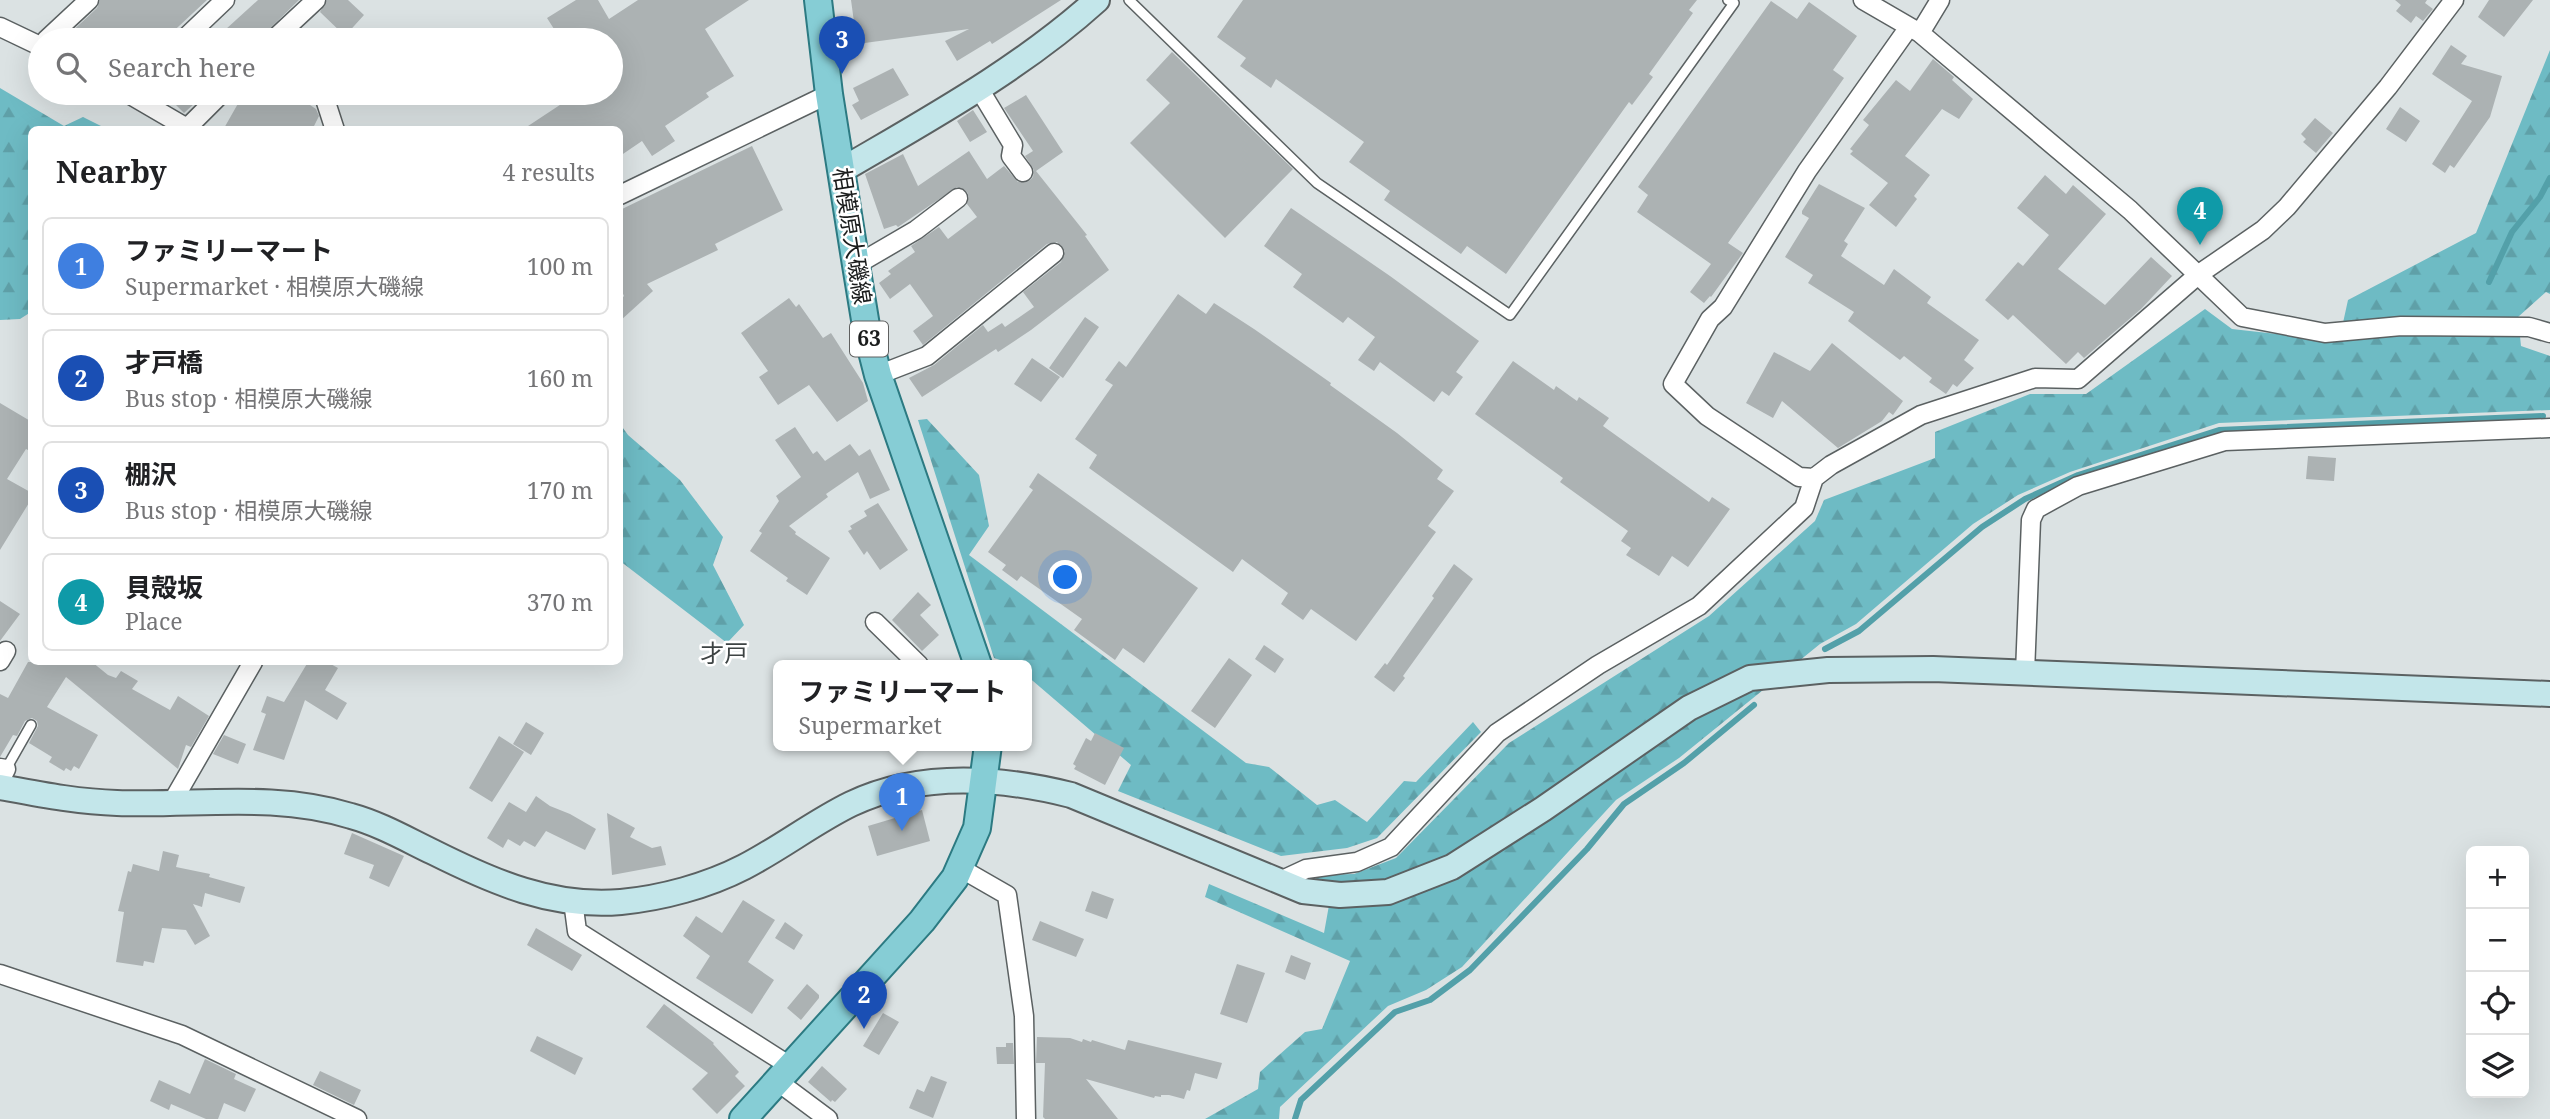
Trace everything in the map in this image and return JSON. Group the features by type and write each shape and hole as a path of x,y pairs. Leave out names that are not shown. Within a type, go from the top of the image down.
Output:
{"main road":[{"name":"相模原大磯線","path":"818,0 829,94 867,331 878,375 976,660"},
{"path":"743,1119 922,921 960,868 977,828 988,751"}],"street":[{"path":"59,28 89,0"},
{"path":"196,28 225,0"},
{"path":"290,28 316,0"},
{"path":"842,170 1062,32 1097,0"},
{"path":"1863,0 1915,30 2130,210 2242,317 2325,333 2400,326 2529,327 2550,333"},
{"path":"1814,478 1799,477 1707,416 1673,384 1710,319 1723,307 1807,170 1940,0"},
{"path":"1278,882 1306,869 1357,862 1391,846 1497,733 1598,665 1699,606 1804,508 1814,478 1831,465 1921,415 2035,379 2078,379 2199,274 2263,230 2287,207 2388,87 2455,0"},
{"path":"0,27 28,40"},
{"path":"978,87 1019,141 1011,156 1023,172"},
{"path":"623,194 829,94"},
{"path":"148,105 184,126"},
{"path":"189,126 210,105"},
{"path":"328,105 334,126"},
{"path":"856,265 916,230 948,216 958,198"},
{"path":"878,375 927,356 1054,253"},
{"path":"1004,293 1016,308"},
{"path":"2025,673 2031,520 2036,509 2078,486 2225,441 2550,428"},
{"path":"875,622 914,660"},
{"path":"172,804 251,665"},
{"path":"1,776 67,799 172,804 226,800 288,803 322,808 353,816 394,832 495,882 530,894 573,901 620,902 707,883 744,867 852,804 886,792 927,782 955,779 985,781 1071,794 1278,882 1303,891 1340,895 1388,892 1452,867 1689,708 1750,678 1828,670 1933,669 2550,694"},
{"path":"960,868 1007,895 1024,1016 1026,1119"},
{"path":"573,901 576,931 783,1074 828,1119"},
{"path":"0,974 182,1035 357,1119"}],"lane":[{"path":"1129,0 1317,183 1510,315 1734,3 1728,0"},
{"path":"1,776 31,725"}],"green space":[{"path":"2550,50 2550,294 2546,292 2518,317 2521,346 2550,356 2550,410 2219,423 2070,472 2018,495 1973,524 1856,624 1820,644 1679,758 1616,800 1462,967 1426,990 1388,1006 1280,1107 1279,1119 1205,1119 1258,1089 1260,1072 1305,1032 1322,1029 1350,961 1205,897 1209,884 1324,933 1333,883 1317,882 1315,875 1354,874 1396,858 1509,743 1709,616 1815,521 1824,500 1935,458 1935,432 2030,394 2086,394 2205,309 2232,329 2339,341 2348,300 2476,233"},
{"path":"0,88 64,126 28,126 28,314 20,319 0,320"},
{"path":"83,117 101,126 64,126"},
{"path":"927,419 979,475 989,526 969,555 1246,763 1269,767 1317,805 1335,800 1367,822 1404,781 1416,782 1473,722 1481,732 1377,838 1347,848 1281,856 1118,791 1131,765 1032,680 1032,660 994,658 918,420"},
{"path":"623,428 680,480 723,537 713,565 744,625 727,643 623,563"}],"building":[{"path":"100,0 207,0 177,28 76,28 97,8"},
{"path":"258,0 299,0 270,28 227,28"},
{"path":"327,0 348,0 364,15 352,28 337,28 320,12"},
{"path":"576,0 598,0 609,19 638,0 749,0 705,29 734,76 706,93 709,97 665,126 675,141 652,156 642,141 623,154 623,126 528,126 560,105 623,105 623,28 553,28 547,18"},
{"path":"851,0 1061,0 992,44 990,41 957,61 945,41 969,29 857,44"},
{"path":"1243,0 1697,0 1689,10 1693,13 1649,74 1653,77 1632,105 1629,102 1506,274 1467,246 1461,254 1384,200 1390,191 1349,162 1364,142 1276,79 1271,88 1240,66 1246,58 1217,37"},
{"path":"2395,0 2427,0 2425,3 2433,9 2423,21 2416,16 2411,23 2396,11 2401,5"},
{"path":"2489,0 2533,0 2504,37 2478,17"},
{"path":"1771,1 1797,19 1809,2 1857,36 1833,70 1844,78 1728,243 1743,253 1704,303 1690,292 1711,264 1637,212 1648,195 1638,187"},
{"path":"2451,45 2467,56 2461,64 2502,76 2490,117 2454,168 2450,165 2445,173 2432,164 2472,101 2432,74"},
{"path":"1172,52 1293,169 1225,238 1130,143 1170,103 1146,80"},
{"path":"1933,59 1954,77 1952,80 1973,99 1959,119 1942,109 1905,156 1930,175 1914,196 1917,199 1896,227 1869,205 1888,183 1850,154 1853,151 1850,149 1869,125 1863,120 1896,80 1910,91"},
{"path":"893,68 909,95 861,120 852,105 859,101 853,88"},
{"path":"1026,95 1063,152 1036,171 1087,235 1085,236 1109,270 1031,330 998,352 996,349 922,397 909,378 934,365 983,325 988,332 1002,323 1005,327 1034,307 1023,292 1061,262 1065,251 1057,242 1047,244 923,345 913,331 933,316 910,284 890,299 879,283 891,274 888,271 915,252 911,246 939,227 948,239 977,217 967,204 967,192 957,187 898,227 896,225 884,229 865,174 903,154 918,186 969,151 987,179 1004,166 1018,182 1029,181 1034,170 1025,156 1033,151 1004,108"},
{"path":"176,105 193,105 184,113"},
{"path":"237,105 310,105 316,109 319,116 314,126 225,126"},
{"path":"2400,107 2420,121 2406,142 2386,129"},
{"path":"973,110 987,132 970,142 957,121"},
{"path":"2315,118 2333,133 2316,153 2303,142 2306,139 2301,134"},
{"path":"752,146 783,210 715,244 718,250 647,284 653,291 623,318 623,209"},
{"path":"2045,175 2066,194 2073,185 2106,214 2058,269 2105,305 2151,257 2172,276 2141,309 2084,358 2078,352 2066,364 2013,315 2008,320 1985,300 2018,262 2023,266 2049,235 2017,208"},
{"path":"1819,184 1865,208 1844,241 1848,244 1841,256 1884,285 1894,269 1931,297 1927,303 1979,340 1964,360 1974,368 1957,387 1953,384 1946,394 1929,382 1932,378 1904,356 1900,360 1848,321 1854,312 1808,283 1813,275 1785,257 1809,218 1802,214 1802,211"},
{"path":"1291,208 1479,341 1456,372 1463,377 1449,396 1442,391 1434,402 1380,362 1374,371 1358,360 1375,337 1348,317 1343,323 1293,287 1302,274 1264,246"},
{"path":"1178,294 1206,314 1214,303 1331,383 1330,385 1443,470 1437,479 1454,491 1428,526 1436,532 1356,641 1311,609 1303,620 1281,604 1288,593 1242,559 1233,572 1089,468 1097,455 1075,439 1113,385 1105,380 1119,361 1126,367"},
{"path":"789,298 796,307 799,304 823,338 831,333 863,383 868,401 837,422 809,385 778,405 759,377 768,371 741,333"},
{"path":"1085,317 1099,327 1063,378 1049,368"},
{"path":"1832,343 1903,401 1893,415 1889,412 1882,421 1838,448 1782,401 1773,418 1746,403 1774,352 1810,371"},
{"path":"1032,358 1060,377 1041,402 1014,384"},
{"path":"1513,361 1554,390 1556,386 1577,401 1579,397 1609,418 1603,426 1709,502 1712,497 1730,509 1688,567 1672,556 1659,576 1626,555 1631,548 1621,541 1628,531 1560,482 1563,478 1475,414"},
{"path":"0,403 28,420 28,450 26,449 7,479 28,491 28,504 0,550"},
{"path":"795,427 813,454 817,451 825,461 850,444 859,456 870,449 890,490 870,499 858,472 826,494 828,497 789,526 795,534 830,558 807,595 750,551 762,533 759,531 779,501 776,496 801,477 775,440"},
{"path":"2308,456 2336,458 2334,481 2306,479"},
{"path":"1038,473 1198,588 1144,663 1123,648 1115,660 1074,630 1082,619 1021,576 1017,581 1002,570 1006,565 988,552 1033,490 1029,487"},
{"path":"878,503 908,550 880,570 867,551 864,555 848,531 852,529 850,526 867,516 864,511"},
{"path":"1454,564 1473,579 1394,692 1374,677 1385,663 1387,665 1434,598 1432,596"},
{"path":"918,592 931,605 920,615 939,635 922,651 892,620"},
{"path":"0,601 20,614 0,641"},
{"path":"1264,645 1284,659 1275,673 1255,659"},
{"path":"1229,658 1252,675 1215,728 1191,711"},
{"path":"28,662 28,665 96,665 108,675 116,678 121,671 138,681 132,689 170,710 178,696 209,716 191,747 186,745 178,769 66,677 47,707 98,735 79,769 74,766 71,771 66,768 64,771 49,762 52,757 29,743 38,726 37,721 32,718 25,721 17,736 13,735 0,757 0,694 8,698"},
{"path":"306,665 332,665 338,668 325,690 347,703 337,720 305,700 284,760 253,750 266,714 261,712 267,696 284,702"},
{"path":"526,722 544,733 531,755 513,744"},
{"path":"1095,733 1124,748 1105,785 1074,769 1076,766 1073,764 1086,738 1091,741"},
{"path":"224,735 246,744 238,764 213,754"},
{"path":"499,736 524,752 492,802 469,788"},
{"path":"536,796 596,829 585,850 546,831 535,847 524,841 520,846 508,839 503,848 487,838 509,802 526,812"},
{"path":"922,810 930,841 877,856 868,826"},
{"path":"607,813 635,828 630,837 652,848 661,846 666,865 612,875"},
{"path":"352,833 404,856 389,887 369,878 374,865 344,854"},
{"path":"163,851 179,855 176,867 210,874 209,877 245,887 240,903 205,893 202,907 193,904 210,936 195,945 186,930 162,928 154,963 144,961 143,966 116,962 124,912 118,911 128,871 131,872 133,864 159,871"},
{"path":"1092,891 1114,899 1107,919 1085,911"},
{"path":"743,900 775,920 748,962 774,980 752,1014 696,978 710,956 683,936 696,916 722,933"},
{"path":"1040,921 1084,939 1076,957 1032,940"},
{"path":"785,922 803,935 794,950 775,938"},
{"path":"536,928 582,955 572,971 527,945"},
{"path":"1291,955 1311,963 1305,980 1285,972"},
{"path":"1237,964 1265,973 1247,1023 1220,1014"},
{"path":"807,984 819,998 801,1020 787,1008"},
{"path":"664,1004 714,1043 739,1072 735,1076 745,1086 717,1114 692,1089 708,1073 646,1027"},
{"path":"883,1013 899,1022 879,1055 863,1046"},
{"path":"537,1036 583,1058 575,1075 530,1051"},
{"path":"1037,1037 1070,1038 1082,1042 1083,1039 1092,1040 1125,1050 1128,1040 1222,1063 1217,1079 1195,1073 1190,1091 1187,1090 1184,1099 1169,1095 1154,1098 1086,1079 1118,1119 1045,1119 1045,1063 1036,1063"},
{"path":"1006,1043 1013,1043 1014,1064 997,1064 996,1047 1006,1047"},
{"path":"205,1059 236,1074 234,1079 256,1089 245,1112 224,1103 218,1119 206,1119 171,1104 169,1110 150,1101 159,1080 190,1094"},
{"path":"822,1066 847,1089 835,1102 831,1102 808,1082"},
{"path":"320,1071 361,1090 354,1105 313,1085"},
{"path":"931,1076 947,1082 933,1118 909,1108 917,1089 924,1092"}],"waterway":[{"path":"2489,282 2512,232 2540,197 2550,178"},
{"path":"1825,649 1859,631 1982,527 2025,499 2078,475 2219,430 2543,416"},
{"path":"1295,1119 1301,1100 1395,1012 1430,1000 1470,970 1587,849 1624,804 1684,763 1754,705"}],"place":[{"name":"棚沢","path":"842,74"},
{"name":"貝殻坂","path":"2200,245"},
{"name":"ファミリーマート","path":"902,831"},
{"name":"才戸橋","path":"864,1029"}],"district":[{"name":"才戸","path":"724,654"}]}
